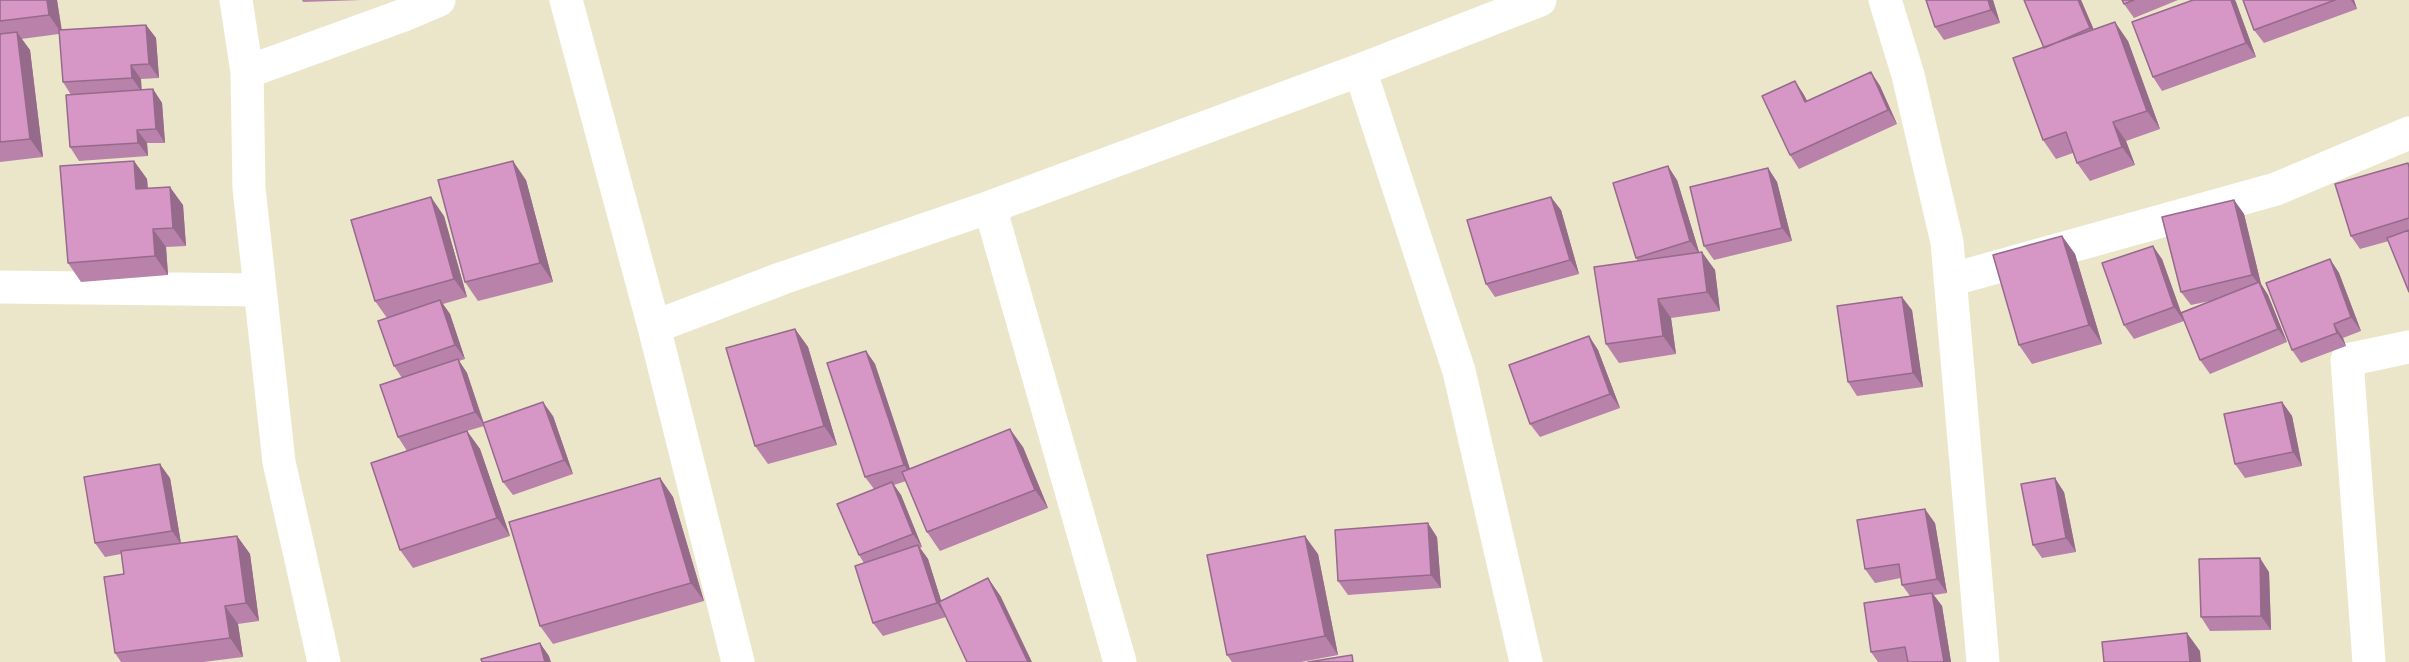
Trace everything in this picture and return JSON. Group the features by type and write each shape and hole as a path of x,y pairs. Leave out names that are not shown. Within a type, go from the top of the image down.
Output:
{"street":[{"path":"236,0 247,72 249,188 279,462 324,662"},
{"path":"247,72 439,0"},
{"path":"566,0 654,327 738,662"},
{"path":"654,327 783,278 990,207 1360,70 1540,0"},
{"path":"1885,0 1908,75 1947,242 1983,662"},
{"path":"1360,70 1459,371 1526,662"},
{"path":"1950,280 2276,189 2409,133"},
{"path":"990,207 1120,662"},
{"path":"0,287 260,290"},
{"path":"2369,662 2347,360 2409,347"}],"building":[{"path":"0,0 47,0 49,15 0,21"},
{"path":"1926,0 1988,0 1991,10 1935,27"},
{"path":"2024,0 2078,0 2090,28 2044,48"},
{"path":"2122,0 2134,0 2124,4"},
{"path":"2193,0 2231,0 2246,43 2153,77 2132,22"},
{"path":"2243,0 2335,0 2254,30"},
{"path":"2115,22 2147,111 2113,122 2122,147 2077,163 2066,132 2043,140 2013,58"},
{"path":"146,25 149,64 131,65 132,78 63,82 59,30"},
{"path":"17,32 30,139 0,142 0,34"},
{"path":"1871,72 1888,110 1790,155 1762,96 1795,81 1805,102"},
{"path":"153,89 156,129 137,130 138,143 70,147 66,95"},
{"path":"134,161 136,189 170,187 173,228 153,229 155,256 68,263 60,166"},
{"path":"513,161 540,263 465,282 438,180"},
{"path":"2408,163 2409,218 2351,236 2335,184"},
{"path":"1668,166 1690,241 1636,258 1613,183"},
{"path":"1768,168 1782,228 1704,246 1690,187"},
{"path":"431,197 454,279 375,301 351,220"},
{"path":"1551,197 1570,260 1486,284 1467,220"},
{"path":"2234,200 2252,275 2181,292 2162,217"},
{"path":"2409,230 2409,292 2387,238"},
{"path":"2062,236 2089,325 2019,345 1993,255"},
{"path":"2153,246 2174,307 2124,325 2102,263"},
{"path":"1702,252 1707,292 1658,299 1663,336 1606,344 1594,267"},
{"path":"2330,259 2351,317 2334,324 2337,333 2292,350 2266,283"},
{"path":"2259,282 2278,329 2200,360 2181,313"},
{"path":"1902,297 1913,373 1848,382 1837,306"},
{"path":"440,300 455,345 394,366 378,321"},
{"path":"795,329 824,426 755,446 726,348"},
{"path":"1589,336 1610,394 1530,424 1509,365"},
{"path":"866,351 904,465 865,477 827,363"},
{"path":"458,359 475,412 398,437 380,385"},
{"path":"543,402 564,460 503,482 483,423"},
{"path":"2282,402 2293,452 2235,464 2224,414"},
{"path":"1010,429 1035,490 927,532 902,472"},
{"path":"467,431 497,518 400,550 371,463"},
{"path":"160,464 172,531 95,543 84,477"},
{"path":"660,478 691,583 540,626 509,522"},
{"path":"2055,478 2066,538 2033,545 2021,484"},
{"path":"892,482 913,534 859,555 837,504"},
{"path":"1925,509 1937,579 1902,585 1899,564 1865,569 1857,520"},
{"path":"1428,523 1431,575 1338,581 1335,530"},
{"path":"237,536 246,603 225,606 230,638 115,653 104,577 124,574 121,551"},
{"path":"1305,536 1325,636 1227,655 1207,555"},
{"path":"918,545 937,603 873,623 855,566"},
{"path":"2260,558 2261,616 2201,617 2199,559"},
{"path":"988,578 1028,662 967,662 939,602"},
{"path":"1932,593 1944,662 1908,662 1905,647 1871,652 1864,603"},
{"path":"2187,633 2190,662 2104,662 2102,642"},
{"path":"540,643 545,662 482,662 481,659"},
{"path":"1352,655 1353,662 1308,662"}]}
